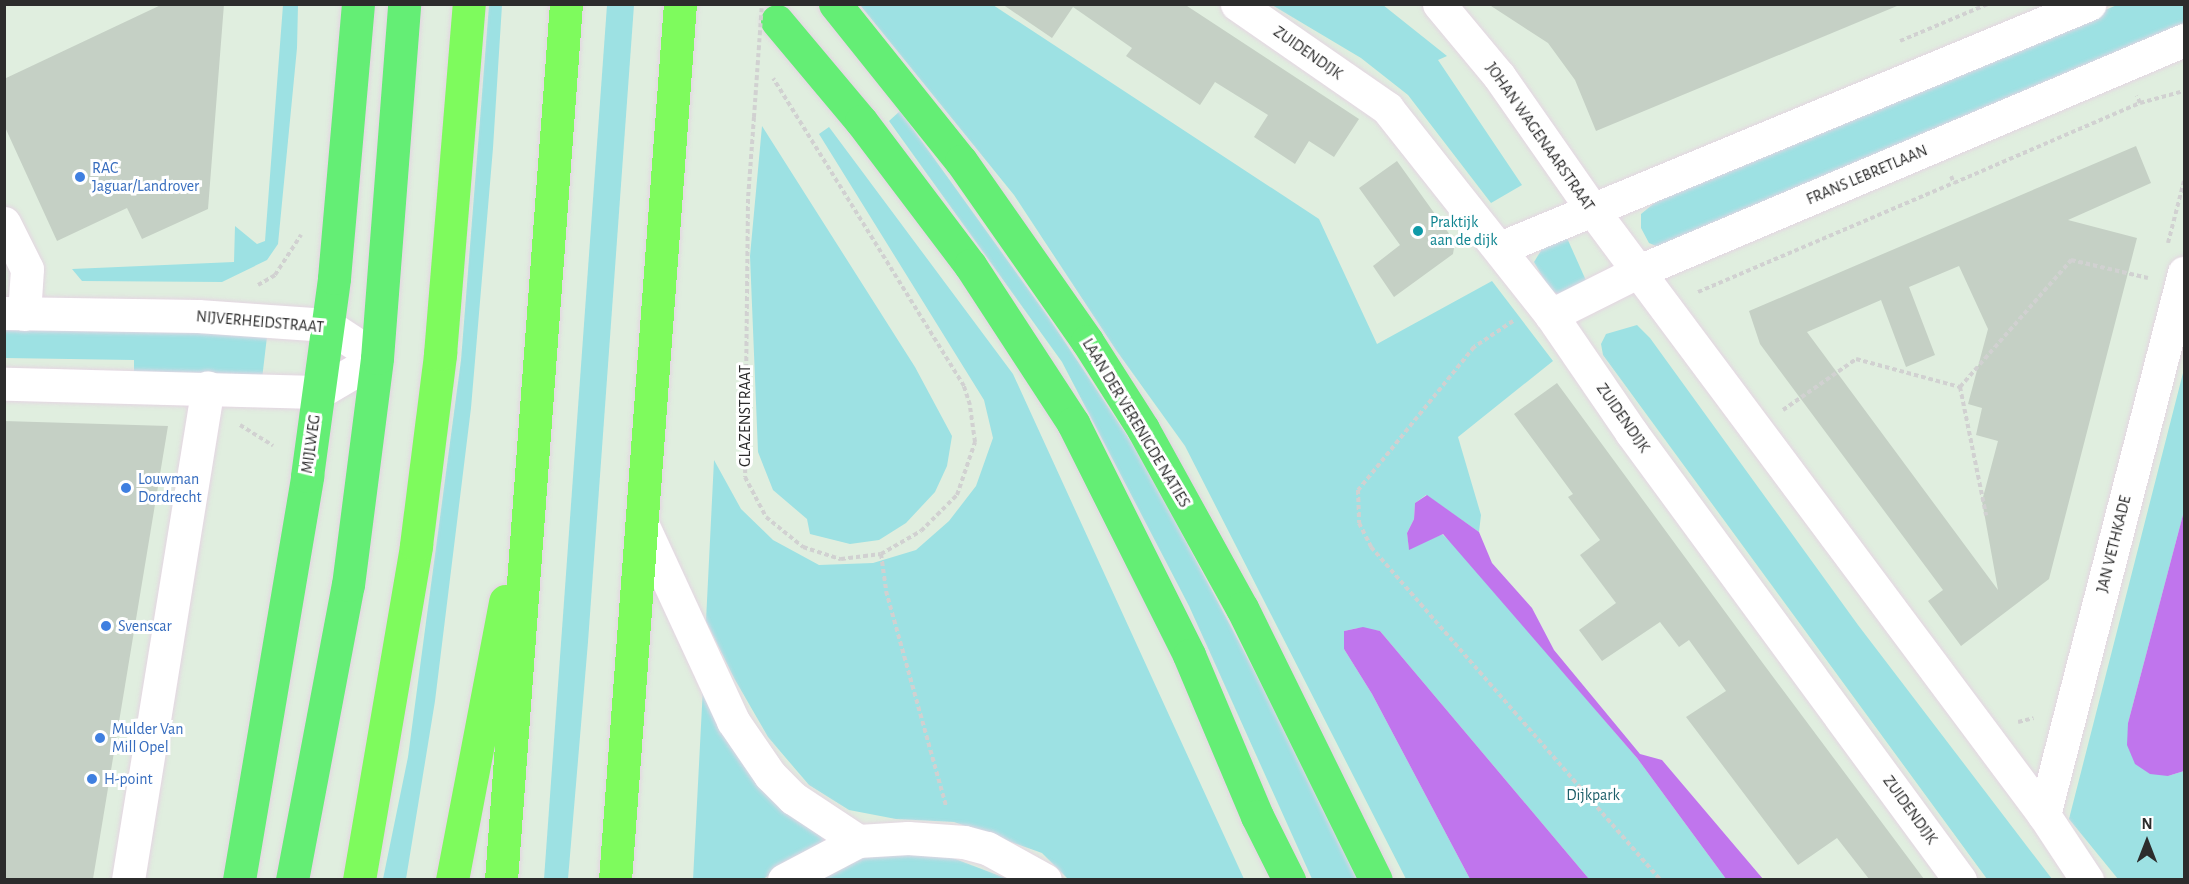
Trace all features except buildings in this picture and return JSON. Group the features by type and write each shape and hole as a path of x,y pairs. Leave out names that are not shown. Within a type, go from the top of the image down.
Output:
{"highway":[{"path":"359,879 416,545 440,354 469,4"},
{"path":"501,879 566,4"},
{"path":"615,879 680,4"},
{"path":"452,879 489,668 529,500"}],"main road":[{"name":"MIJLWEG","path":"238,879 319,392 341,216 358,4"},
{"path":"292,879 348,585 377,358 404,4"},
{"name":"LAAN DER VERENIGDE NATIES","path":"835,4 961,161 1087,341 1143,429 1242,608 1376,879"},
{"path":"769,13 861,121 970,265 1073,423 1189,655 1257,816 1289,879"}],"street":[{"name":"ZUIDENDIJK","path":"1237,4 1387,108 1546,308 1631,432 1960,879"},
{"name":"JOHAN WAGENAARSTRAAT","path":"1441,5 1499,76 1594,212 1639,271"},
{"path":"1500,248 1594,212 2076,7"},
{"name":"FRANS LEBRETLAAN","path":"1546,308 1639,271 2184,40"},
{"path":"4,223 27,269 14,314"},
{"name":"JAN VETHKADE","path":"2044,815 2170,267"},
{"path":"1639,271 2044,815 2087,879"},
{"name":"NIJVERHEIDSTRAAT","path":"14,314 198,316 327,325 377,358"},
{"path":"4,384 208,387 319,392 377,358"},
{"path":"128,879 208,387"},
{"path":"643,526 717,690 751,748 793,798 858,841"},
{"path":"784,879 858,841 908,838 956,841 987,848 1045,879"}],"path":[{"name":"GLAZENSTRAAT","path":"769,13 754,117 748,199 745,477 766,517 803,547 841,559 881,554 921,531 957,495 975,442 972,415 963,386 773,78"},
{"path":"2140,104 2184,91"},
{"path":"1960,387 2071,260 2170,267 2184,181"},
{"path":"1665,307 1954,183"},
{"path":"255,287 275,275 305,229"},
{"path":"1546,308 1474,347 1358,490 1359,523 1371,547 1660,879"},
{"path":"1775,416 1856,359 1960,387"},
{"path":"1960,387 1986,515"},
{"path":"881,554 886,591 956,841"},
{"path":"2015,723 2045,716"}],"green space":[{"path":"283,5 298,5 297,48 278,244 267,260 222,282 82,281 72,269 234,262 235,226 257,244 265,241"},
{"path":"489,5 502,5 493,148 471,408 435,701 406,879 383,879 408,757 461,360"},
{"path":"607,5 634,5 588,642 568,879 544,879"},
{"name":"Dijkpark","path":"860,5 993,5 1319,219 1377,344 1492,281 1553,361 1458,437 1481,515 1479,532 1426,495 1415,503 1414,519 1407,533 1409,549 1442,534 1456,547 1637,758 1726,879 1589,879 1380,631 1358,628 1344,631 1344,649 1372,694 1470,879 1406,879 1185,446 1116,350 1014,195"},
{"path":"1272,5 1383,5 1447,56 1438,60 1522,185 1491,203 1408,95 1361,58"},
{"path":"2117,5 2184,5 2184,28 1661,248 1649,243 1641,228 1641,214 1658,200"},
{"path":"900,111 1049,318 1142,458 1364,879 1312,879 1189,606 1062,362 889,121"},
{"path":"762,126 915,367 952,436 947,466 935,492 906,523 879,540 850,544 810,534 807,519 773,490 758,452 750,256"},
{"path":"829,127 1013,374 1244,879 1068,879 1042,853 954,822 896,819 849,810 809,785 768,737 734,678 706,621 714,460 741,509 773,540 819,565 873,563 916,550 949,521 976,486 993,438 984,400 819,134"},
{"path":"1567,238 1588,285 1561,296 1550,290 1534,262 1542,249"},
{"path":"5,323 268,328 262,379 134,375 134,360 5,358"},
{"path":"1637,325 1650,338 1858,625 2052,879 1987,879 1603,355 1601,344 1606,334"},
{"path":"2184,369 2184,511 2128,723 2168,776 2184,771 2184,879 2118,879 2069,819"},
{"path":"703,687 790,813 826,840 763,879 693,880"},
{"path":"900,853 950,857 1008,879 800,880 851,857"}],"shaded area":[{"path":"1427,495 1479,532 1492,563 1532,608 1554,650 1640,754 1662,760 1763,879 1726,879 1637,758 1443,534 1409,550 1407,533 1414,519 1415,503"},
{"path":"2184,511 2184,771 2168,776 2150,774 2135,764 2127,745 2128,723"},
{"path":"1363,627 1380,631 1589,879 1470,879 1372,694 1344,649 1344,631"}],"place":[{"name":"RAC Jaguar/Landrover","path":"80,177"},
{"name":"Praktijk aan de dijk","path":"1418,231"},
{"name":"Louwman Dordrecht","path":"126,488"},
{"name":"Svenscar","path":"106,626"},
{"name":"Mulder Van Mill Opel","path":"100,738"},
{"name":"H-point","path":"92,779"}]}
